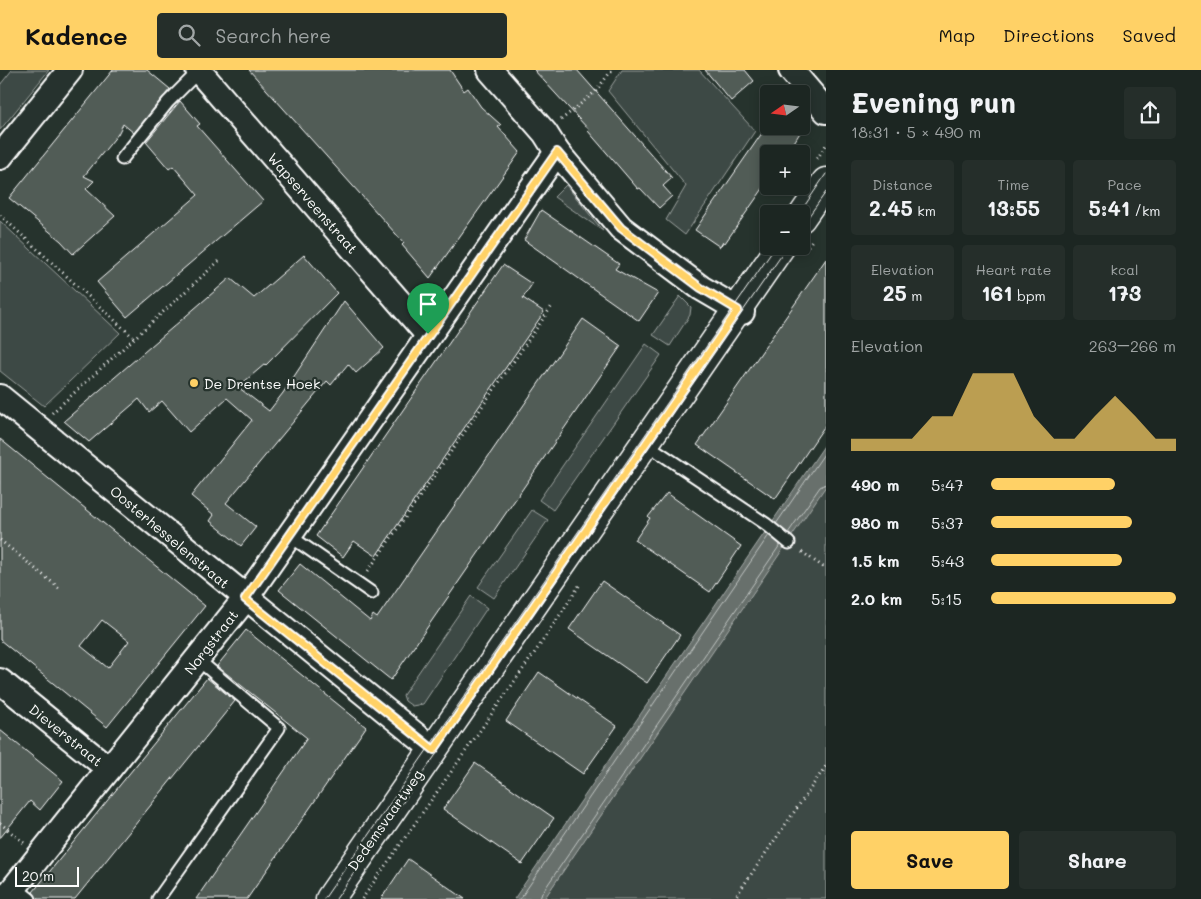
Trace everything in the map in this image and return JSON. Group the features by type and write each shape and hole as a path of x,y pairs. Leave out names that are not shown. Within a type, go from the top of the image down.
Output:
{"street":[{"path":"0,157 70,70"},
{"path":"490,70 621,228 701,288 740,311"},
{"path":"791,70 826,111"},
{"name":"Wapserveenstraat","path":"198,71 428,334"},
{"name":"Norgstraat","path":"17,895 40,855 245,599 290,536 428,334 551,143"},
{"path":"810,205 826,182"},
{"name":"Dedemsvaartweg","path":"330,899 645,443 740,311 775,255"},
{"name":"Oosterhesselenstraat","path":"0,397 245,599 434,750"},
{"name":"Dieverstraat","path":"0,681 109,769"}],"lane":[{"path":"122,159 168,102 198,71"},
{"path":"645,443 766,524 789,543"},
{"path":"290,536 372,593"},
{"path":"158,899 279,728 197,659"}],"path":[{"path":"551,143 612,70"},
{"path":"0,216 134,338"},
{"path":"37,427 219,260"},
{"path":"359,584 552,306"},
{"path":"0,540 59,588"},
{"path":"789,543 826,569"},
{"path":"734,899 826,766"},
{"path":"0,823 40,855"}],"shaded area":[{"path":"12,70 49,70 0,130 0,85"},
{"path":"622,70 699,70 755,131 685,235 666,220 686,186 608,91"},
{"path":"566,185 603,231 554,197"},
{"path":"0,221 120,333 44,406 0,371"},
{"path":"680,296 691,307 690,315 670,346 653,335"},
{"path":"646,344 661,355 553,510 539,500"},
{"path":"826,485 826,899 544,899 546,896"},
{"path":"532,510 548,520 494,598 478,587"},
{"path":"471,596 487,608 423,704 412,706 405,701 403,695"}],"water":[{"path":"826,443 826,486 544,899 514,899"}],"building":[{"path":"113,70 147,70 170,89 134,133 123,124 118,134 84,176 94,181 86,189 115,216 73,254 61,241 9,198"},
{"path":"249,70 450,70 464,91 468,88 481,107 501,125 498,127 520,152 430,278 402,245 404,243"},
{"path":"534,70 577,70 672,178 663,186 672,196 659,208 640,188 638,189 589,130"},
{"path":"705,70 745,70 754,81 731,101"},
{"path":"180,101 200,124 197,126 263,201 127,317 97,282 198,195 173,166 169,169 146,142"},
{"path":"761,135 799,135 792,145 760,145 760,193 725,243 723,242 720,247 695,230"},
{"path":"541,210 619,264 615,269 658,293 639,321 524,240"},
{"path":"304,255 337,293 266,365 238,387 269,411 344,301 384,348 356,373 348,364 331,385 327,381 226,503 256,527 241,546 210,521 214,515 191,496 252,420 227,398 189,432 162,401 149,412 139,399 89,442 64,421 230,278 254,298"},
{"path":"826,259 826,424 775,499 697,445"},
{"path":"503,265 532,284 523,298 544,312 376,556 354,541 343,557 316,536"},
{"path":"583,319 621,346 391,680 279,590 300,564 370,621 373,615 377,618"},
{"path":"0,439 205,606 107,727 0,640","holes":["102,620 129,641 108,668 81,646"]},
{"path":"667,493 741,546 710,592 635,540 650,518 648,517"},
{"path":"602,581 680,635 647,683 569,629"},
{"path":"246,630 366,727 247,899 196,899 307,738 217,666"},
{"path":"539,672 617,726 583,774 506,721"},
{"path":"207,678 235,701 75,899 37,899 33,892"},
{"path":"0,730 63,781 40,810 30,801 0,838"},
{"path":"475,763 554,818 522,864 443,809"},
{"path":"408,859 465,899 381,899"}],"tram line":[{"path":"805,205 826,174"},
{"path":"810,214 826,192"},
{"path":"324,899 770,255"},
{"path":"336,899 782,255"}],"place":[{"name":"De Drentse Hoek","path":"194,383"}],"route":[{"path":"557,152 621,228 701,288 722,298 738,310 434,750 245,599 428,334 557,152"}]}
